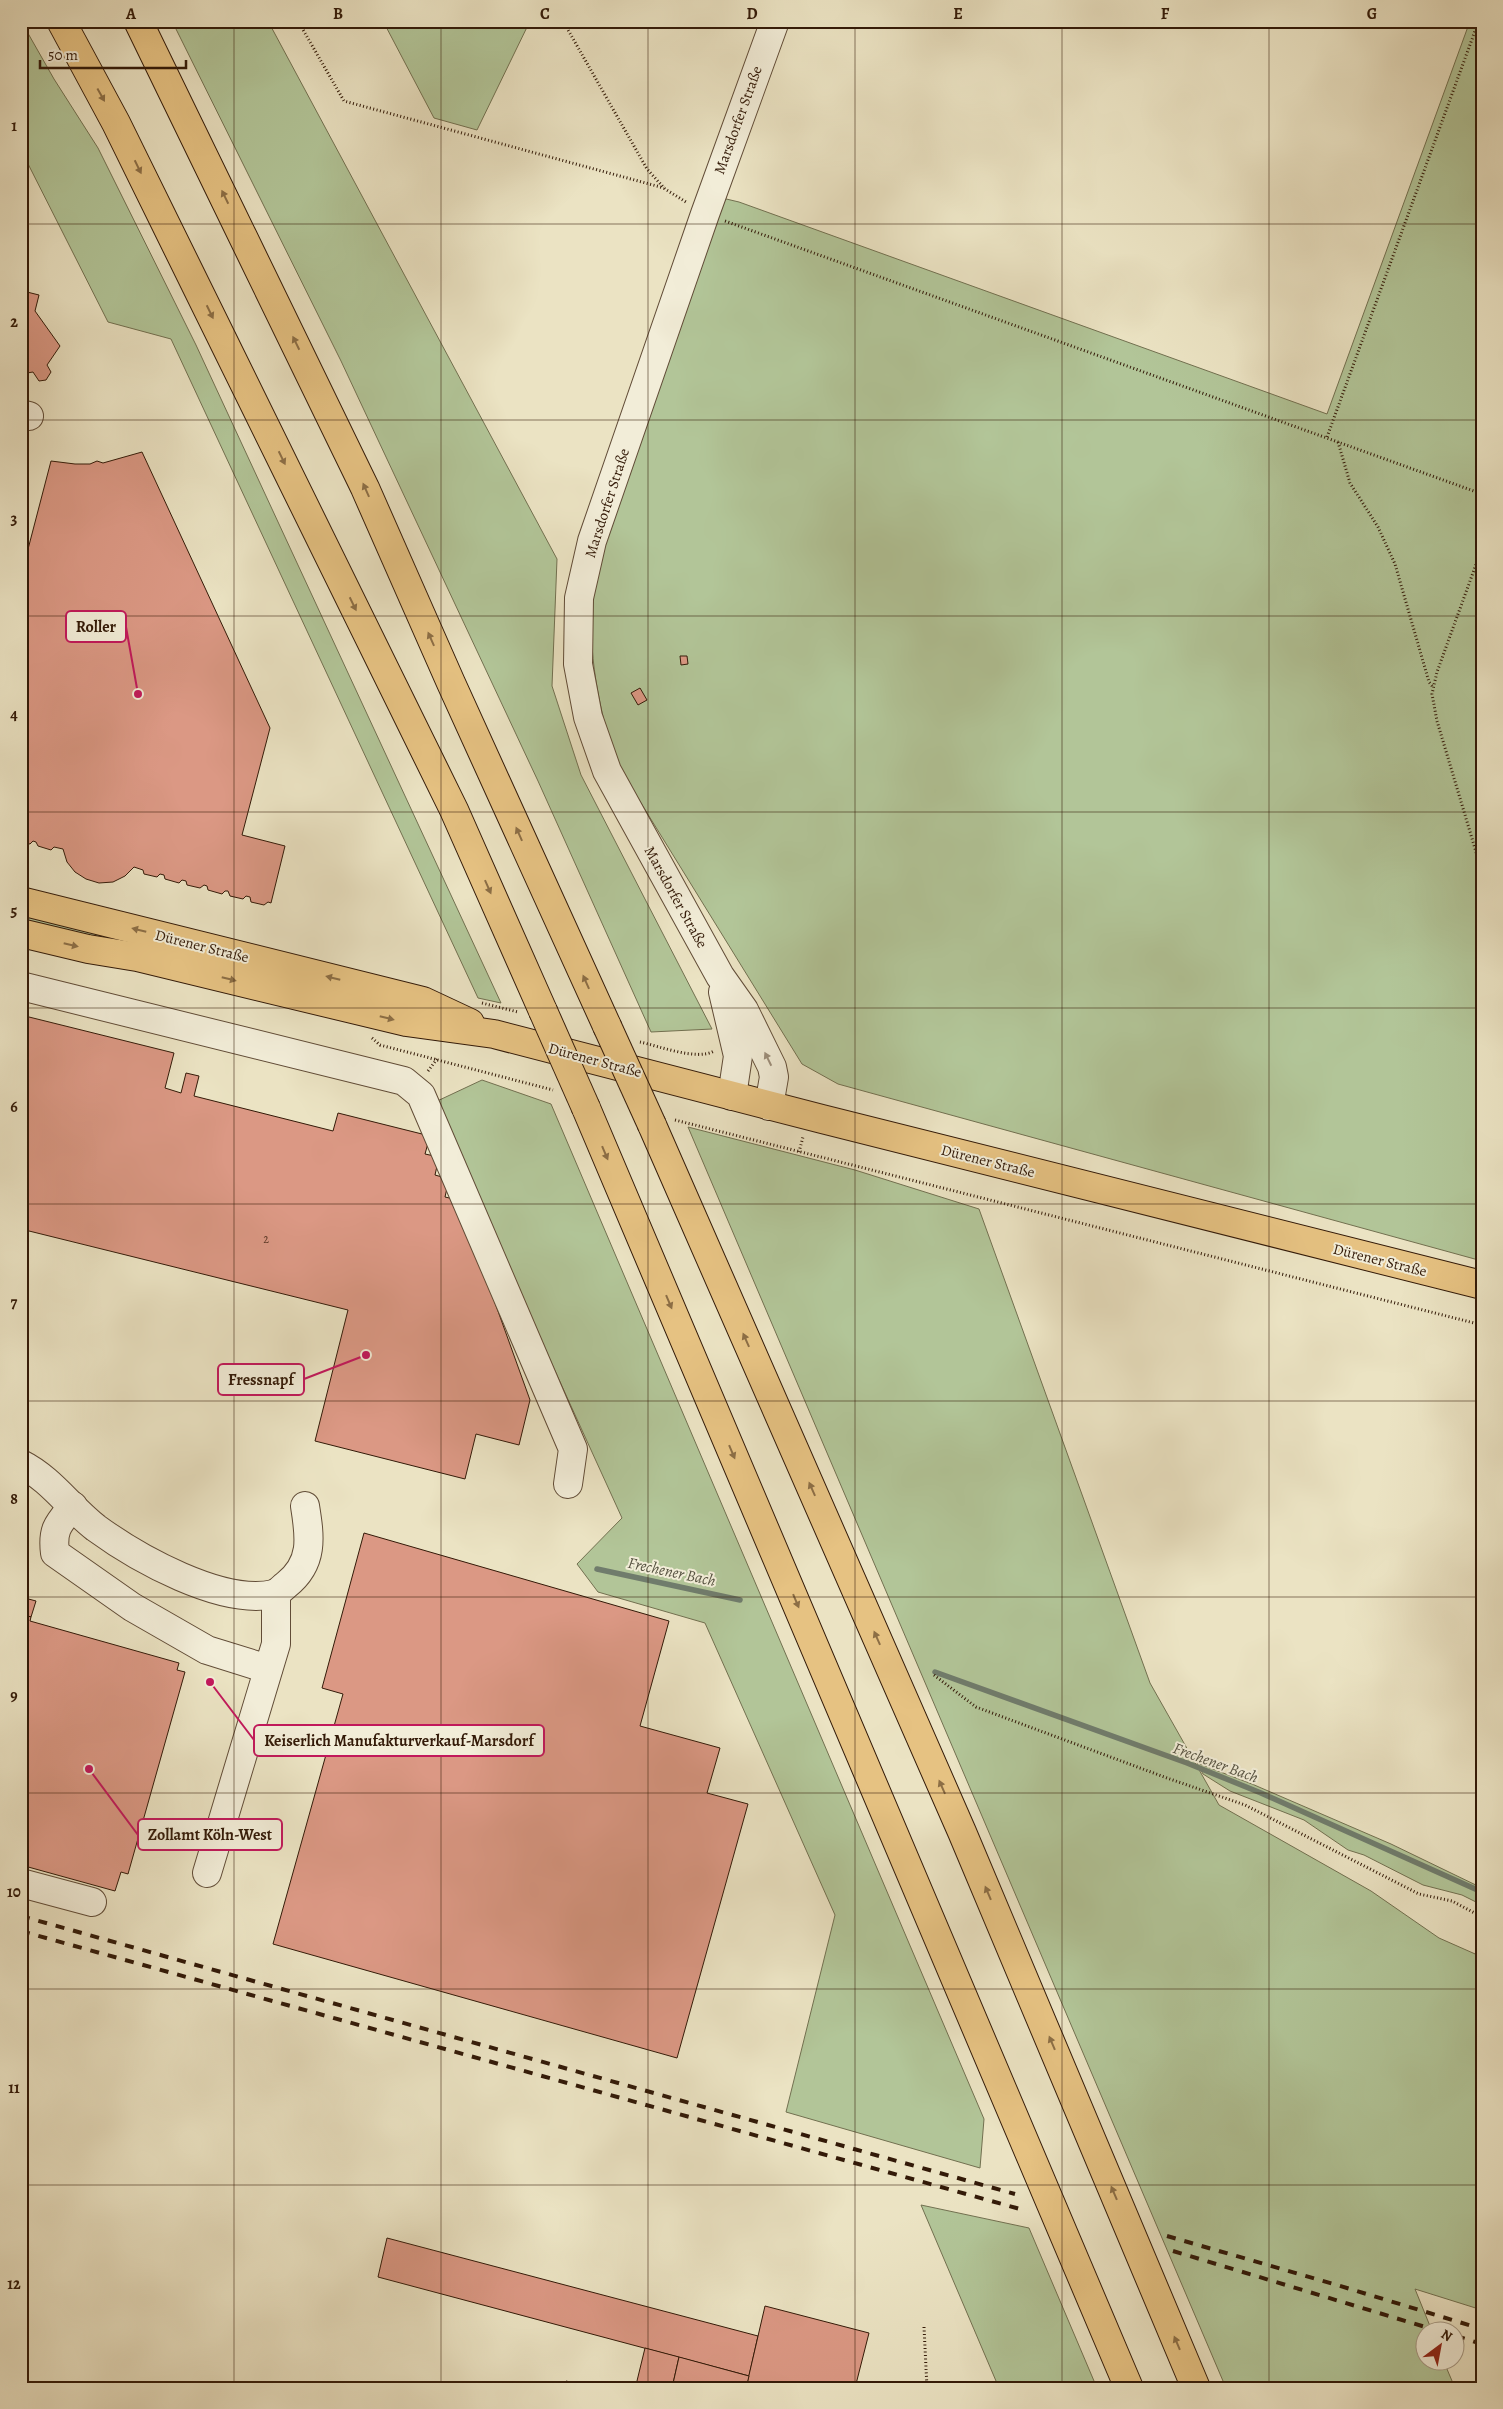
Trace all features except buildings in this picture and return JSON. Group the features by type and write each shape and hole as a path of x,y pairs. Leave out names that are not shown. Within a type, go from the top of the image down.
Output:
{"main road":[{"path":"61,21 121,132 454,810 586,1108 1129,2388"},
{"path":"138,21 366,488 459,702 607,1026 663,1122 1196,2388"},
{"name":"Dürener Straße","path":"21,901 423,1001 494,1034"},
{"name":"Dürener Straße","path":"22,934 88,949 137,957 406,1022 494,1034 769,1106 1482,1285"}],"street":[{"name":"Marsdorfer Straße","path":"769,1106 774,1077 772,1067 744,1010 720,976 607,771 588,717 578,664 580,598 592,541 696,208 775,21"},
{"name":"Marsdorfer Straße","path":"720,976 738,1056 732,1096"},
{"path":"21,986 404,1081 421,1095 572,1449 568,1484"},
{"path":"21,1464 38,1473 95,1527 142,1558 205,1588 245,1594 276,1593 296,1577 306,1558 310,1538 305,1506"},
{"path":"73,1506 61,1520 53,1536 54,1552 132,1607 207,1650 268,1669"},
{"path":"207,1873 276,1644 276,1593"},
{"path":"21,1883 92,1902"}],"path":[{"path":"298,21 344,101 665,188"},
{"path":"563,21 647,169 665,188 696,208 1482,494"},
{"path":"1327,437 1475,31 1482,34"},
{"path":"1338,442 1350,483 1378,527 1395,564 1429,682 1434,687"},
{"path":"1482,548 1437,672 1432,694 1437,722 1482,872"},
{"path":"716,1050 718,1043"},
{"path":"530,1084 558,1091"},
{"path":"663,1122 1482,1325"},
{"path":"934,1675 976,1707 1167,1778 1245,1804 1419,1894 1452,1901 1482,1917"},
{"path":"924,2327 927,2388"}],"green space":[{"path":"21,21 54,79 98,148 196,345 501,1003 478,998 171,339 108,322 21,150"},
{"path":"172,21 268,21 557,559 552,686 581,775 712,1029 651,1032 538,781 341,361"},
{"path":"383,21 530,21 477,130 434,118"},
{"path":"1470,21 1482,21 1482,1261 838,1084 802,1064 615,761 599,700 592,638 594,588 605,539 722,198 739,202 1327,414"},
{"path":"21,915 98,934 100,937 21,923"},
{"path":"482,1080 551,1104 984,2119 980,2168 786,2112 835,1915 705,1623 598,1592 577,1564 622,1518 433,1103"},
{"path":"688,1127 855,1170 979,1209 1150,1683 1219,1805 1371,1891 1439,1938 1482,1957 1482,2310 1415,2289 1428,2322 1416,2322 1416,2372 1448,2372 1455,2388 1226,2388"},
{"path":"1197,1763 1252,1784 1391,1844 1482,1888 1482,1905 1462,1895 1423,1885 1364,1855 1348,1850 1304,1820 1230,1791 1203,1774"},
{"path":"921,2205 1029,2228 1097,2388 999,2388"}],"waterway":[{"name":"Frechener Bach","path":"597,1569 740,1600"},
{"name":"Frechener Bach","path":"935,1672 1187,1763 1261,1793 1482,1892"}],"railway":[{"path":"21,1916 1015,2194"},
{"path":"21,1931 1020,2209"},
{"path":"1167,2236 1482,2329"},
{"path":"1173,2251 1416,2324"},
{"path":"1466,2339 1482,2344"}],"place":[{"name":"Roller","path":"138,694"},
{"name":"Fressnapf","path":"366,1355"},
{"name":"Keiserlich Manufakturverkauf-Marsdorf","path":"210,1682"},
{"name":"Zollamt Köln-West","path":"89,1769"}]}
